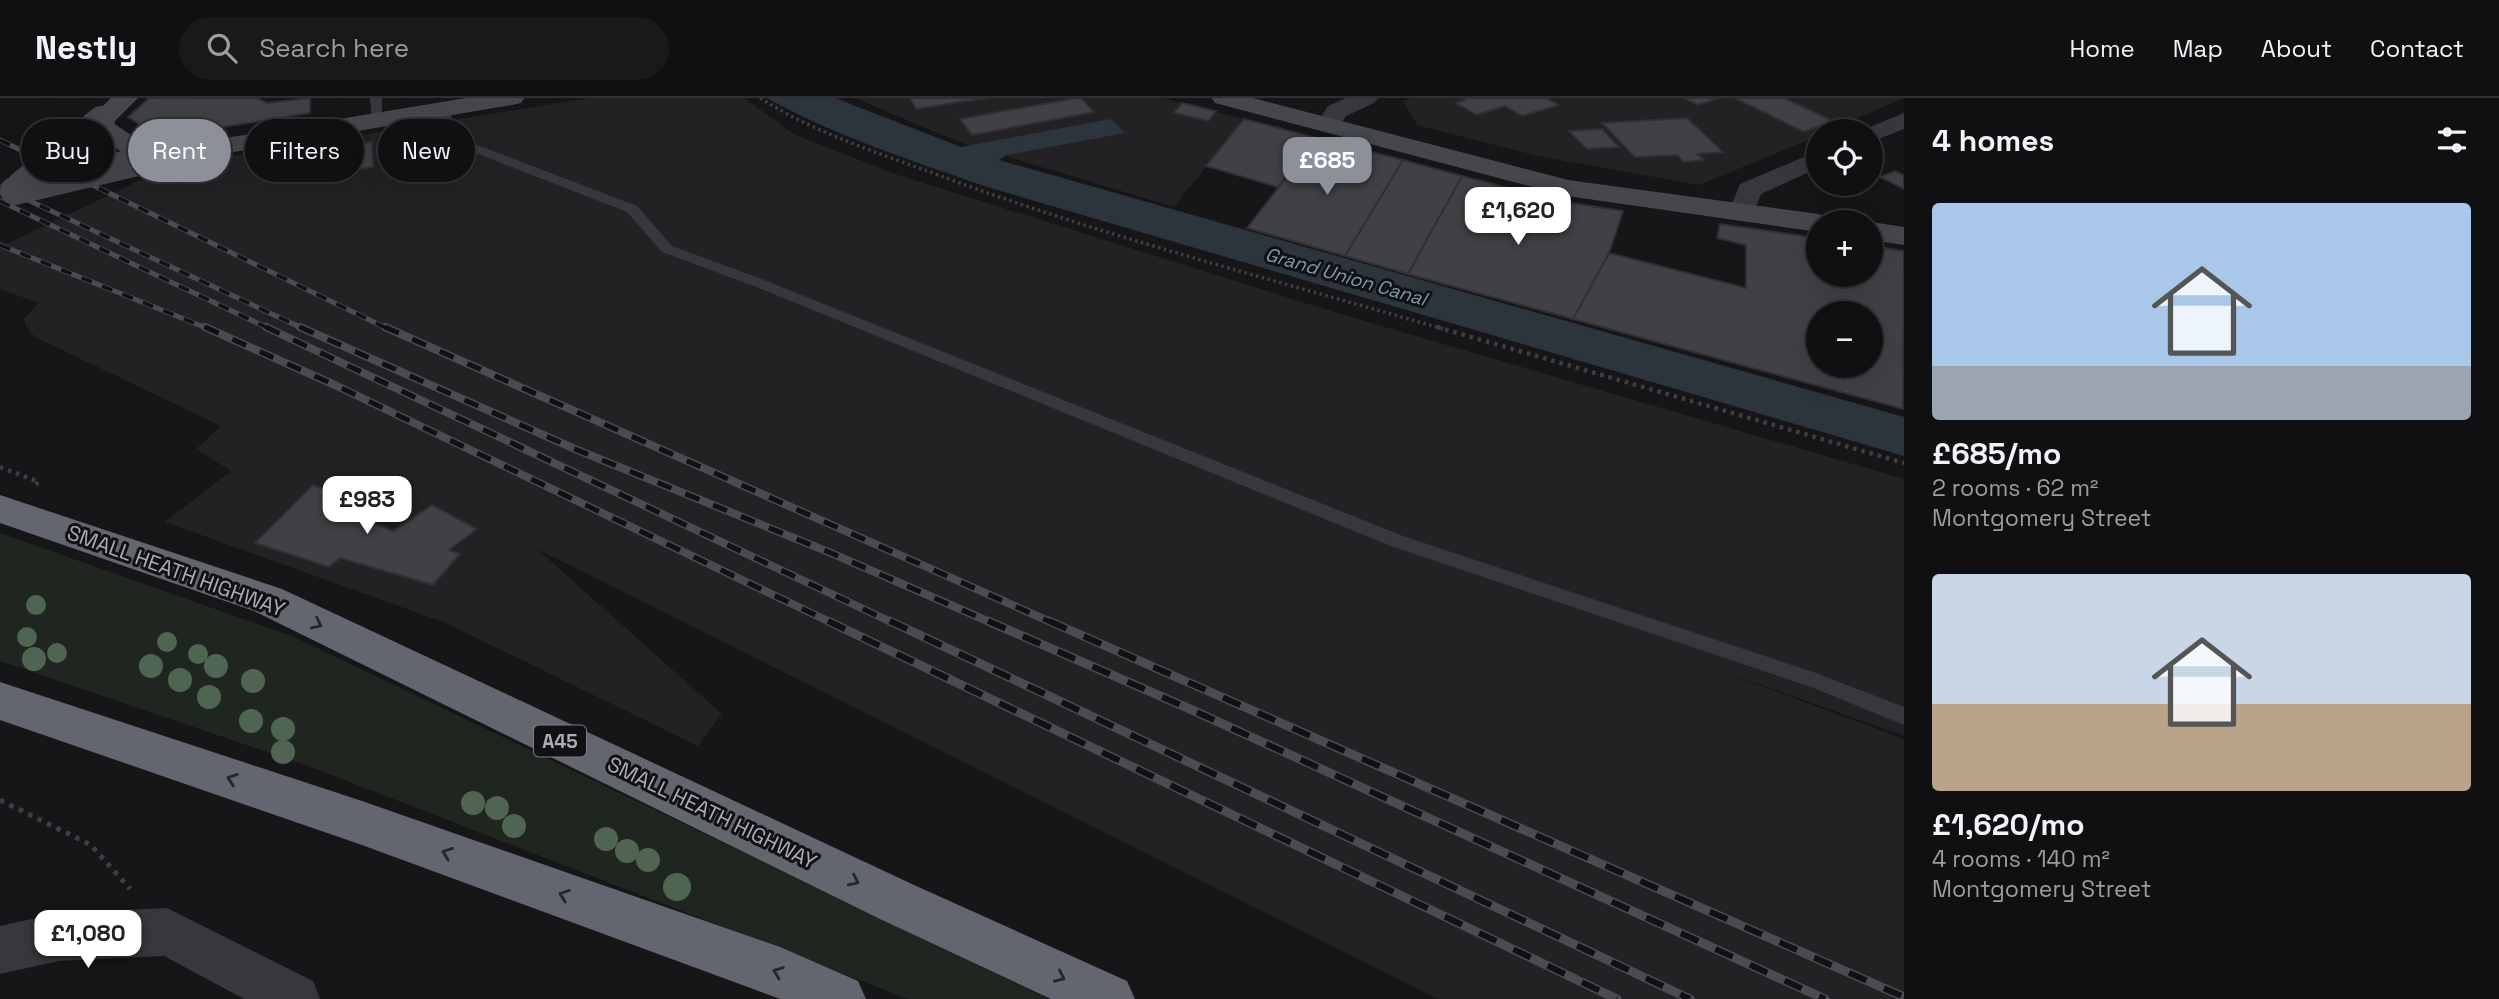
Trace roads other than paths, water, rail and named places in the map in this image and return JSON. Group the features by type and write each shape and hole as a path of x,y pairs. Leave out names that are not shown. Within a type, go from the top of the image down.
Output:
{"highway":[{"name":"SMALL HEATH HIGHWAY","path":"0,509 268,600 897,902 1109,999"},
{"path":"0,701 387,832 767,968 840,999"}],"street":[{"path":"102,119 126,98"},
{"path":"231,141 377,109 443,110 512,98"},
{"path":"1224,98 1567,188 1806,221"},
{"path":"1328,125 1337,111 1366,98"},
{"path":"1883,130 1904,120"},
{"path":"1742,212 1749,190 1806,164"},
{"path":"7,197 128,165"},
{"path":"7,197 25,182"},
{"path":"1883,233 1904,236"},
{"path":"0,950 59,937 167,932 295,999"}],"lane":[{"path":"443,110 454,140 632,209 667,249 759,283 1397,541 1816,681 1904,716"}],"water":[{"name":"Grand Union Canal","path":"767,98 835,98 961,147 1111,119 1125,133 1007,155 999,160 1904,417 1904,456 984,186 846,136"}],"railway":[{"path":"0,140 388,329"},
{"path":"0,187 304,329"},
{"path":"0,201 270,329"},
{"path":"0,245 209,329"},
{"path":"205,327 337,386 832,623"},
{"path":"266,327 893,623"},
{"path":"300,327 575,449 831,553 992,623"},
{"path":"385,327 1053,623"},
{"path":"828,621 1617,999"},
{"path":"890,621 1690,999"},
{"path":"988,621 1190,709 1825,999"},
{"path":"1049,621 1904,997"}]}
